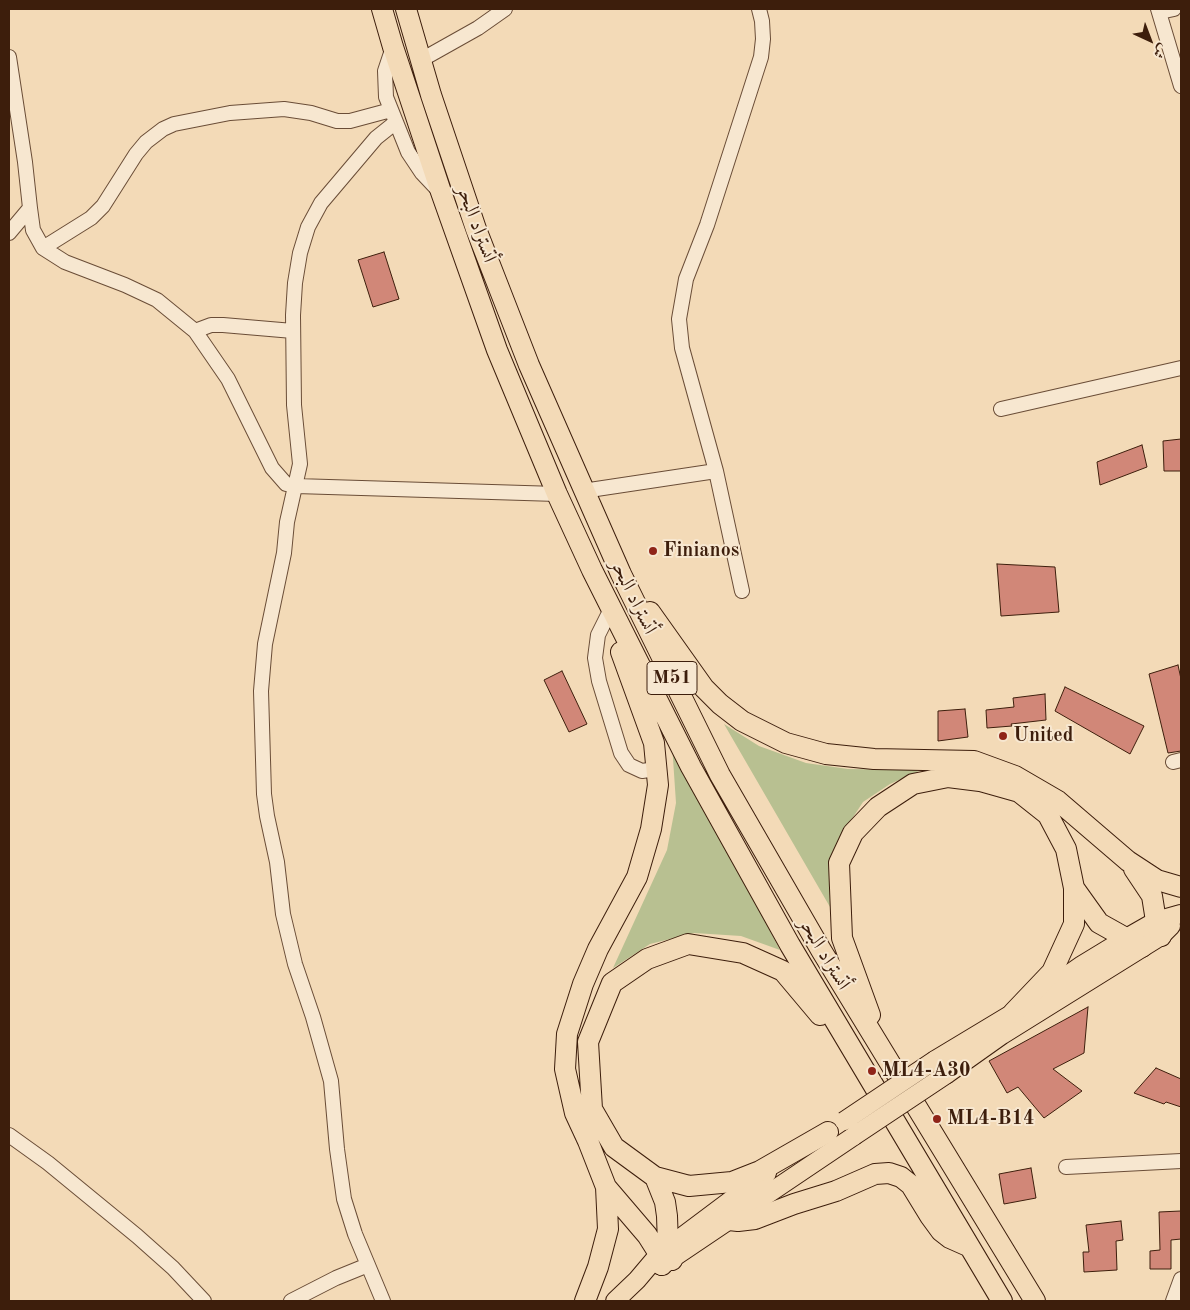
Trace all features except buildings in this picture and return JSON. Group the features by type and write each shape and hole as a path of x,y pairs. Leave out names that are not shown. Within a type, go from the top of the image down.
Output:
{"highway":[{"name":"أتستراد البحر","path":"382,9 441,192 497,350 557,494 592,570 692,767 790,945 1002,1301"},
{"name":"أتستراد البحر","path":"406,9 476,229 529,365 621,574 720,775 821,950 1035,1301"},
{"path":"585,1301 598,1266 608,1229 606,1187 588,1141 574,1113 565,1069 567,1034 583,984 598,949 637,877 651,829 658,785 654,743 592,570"},
{"path":"621,574 704,688 720,704 742,721 786,743 826,754 874,759 974,761 1014,776 1058,801 1128,861 1157,880 1181,887"},
{"path":"885,1054 842,938 839,863 854,833 878,807 913,784 948,777 980,781 1019,792 1048,815 1066,848 1074,888 1074,924 1052,972 1013,1013"},
{"path":"1128,861 1152,896 1158,929"},
{"path":"1074,888 1099,923 1135,942"},
{"path":"836,1127 760,1171 732,1182 689,1186 655,1177 614,1148 592,1110 588,1042 612,983 647,959 688,944 743,953 784,970 858,1060"},
{"path":"729,1220 755,1219 836,1191 875,1174 889,1173 901,1177 911,1185 930,1216 942,1231 959,1243 969,1247"},
{"path":"655,1177 667,1216 665,1256"},
{"path":"606,1187 665,1256"}],"main road":[{"path":"665,1256 729,1220 946,1074 1135,942 1181,914"},
{"path":"615,1301 637,1280 750,1185 935,1060 1013,1013 1082,965 1135,942"}],"street":[{"path":"421,60 478,28 505,9"},
{"path":"742,591 716,471 682,348 679,318 686,279 707,225 761,57 763,39 759,9"},
{"path":"1174,9 1159,10 1181,86"},
{"path":"393,47 388,59 385,78 386,97 403,140 415,162 441,192"},
{"path":"9,57 24,153 30,220 43,248 64,262 126,285 157,300 195,331 228,379 272,468 286,484 296,486 557,494"},
{"path":"43,248 91,218 103,206 136,154 146,142 154,134 174,124 230,113 284,109 311,112 337,121 394,116"},
{"path":"382,1301 344,1199 331,1081 287,937 277,862 264,794 261,707 262,671 268,628 284,553 287,522 300,464 294,405 293,331 294,299 299,260 304,240 314,215 329,192 394,116"},
{"path":"9,233 30,208"},
{"path":"195,331 211,325 223,325 293,331"},
{"path":"1002,410 1181,368"},
{"path":"583,491 716,471"},
{"path":"608,614 598,636 595,658 621,753 629,765 642,771 656,770"},
{"path":"9,1135 48,1163 137,1236 173,1268 204,1301"},
{"path":"1066,1167 1181,1161"},
{"path":"291,1301 336,1278 368,1266"},
{"path":"1173,1301 1181,1279"}],"green space":[{"path":"724,724 759,746 806,763 848,769 921,770 890,784 863,802 840,837 829,870 830,907"},
{"path":"672,744 780,950 741,936 694,933 650,944 613,968 667,850 676,803"}],"place":[{"name":"Finianos","path":"653,551"},
{"name":"United","path":"1003,736"},
{"name":"ML4-A30","path":"872,1071"},
{"name":"ML4-B14","path":"937,1119"}]}
